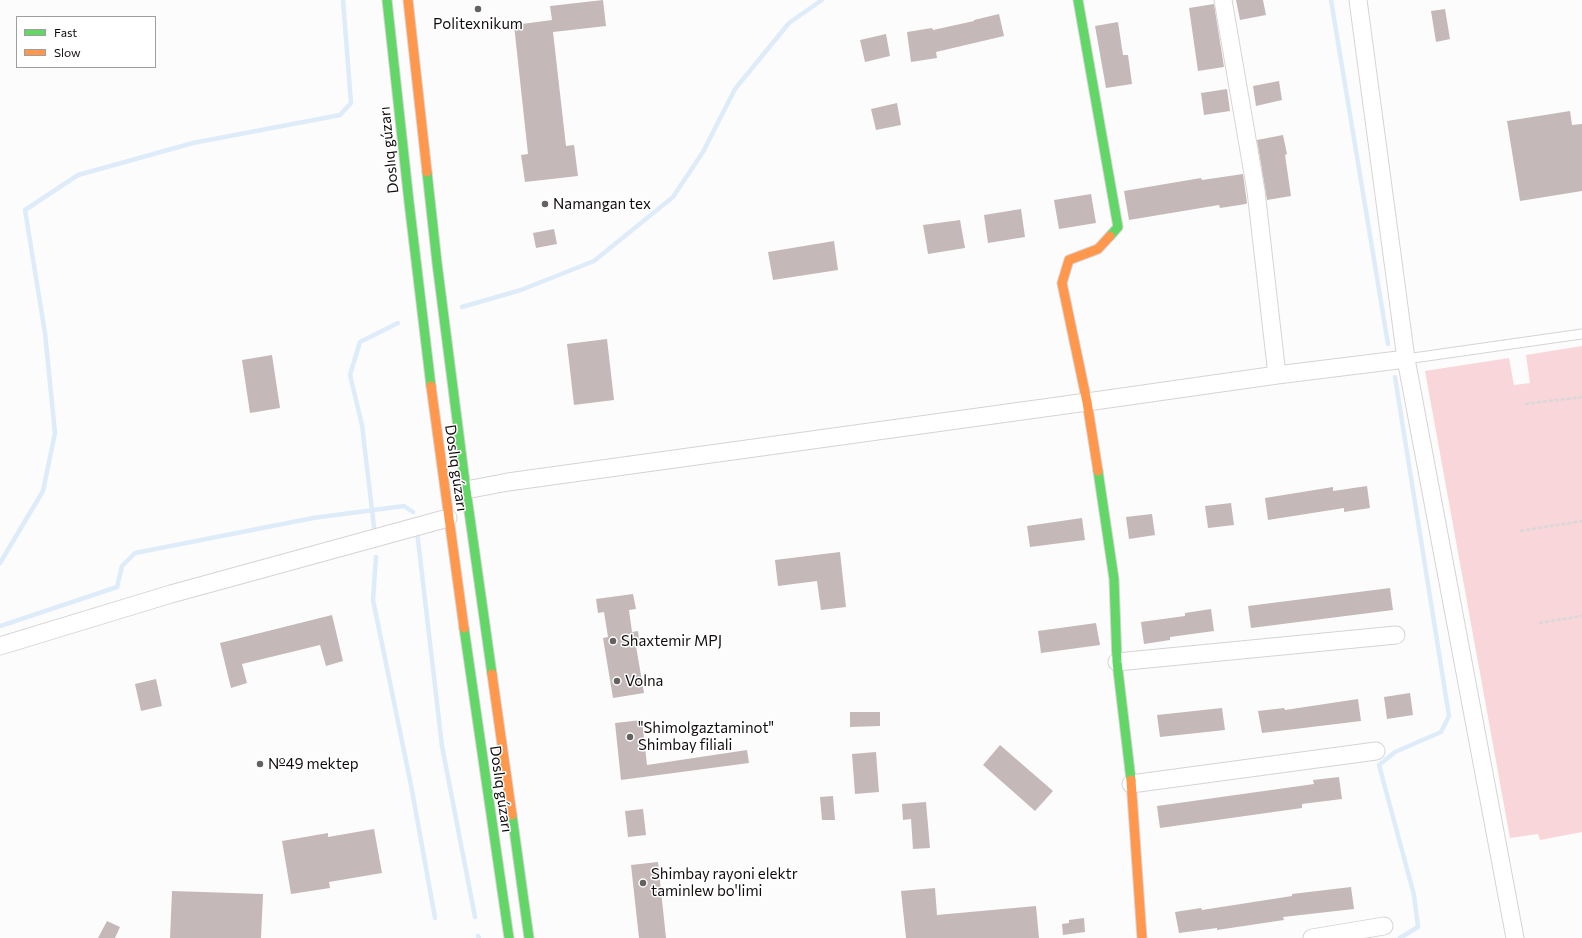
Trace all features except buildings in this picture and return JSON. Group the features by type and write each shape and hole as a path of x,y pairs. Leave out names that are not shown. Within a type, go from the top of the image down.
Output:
{"main road":[{"name":"Doslıq gúzarı","path":"387,0 410,210 448,518 486,788 509,938"},
{"name":"Doslıq gúzarı","path":"408,0 437,263 466,490 530,938"},
{"path":"1078,0 1118,227 1098,249 1069,260 1062,283 1088,402 1114,579 1117,662 1130,784 1142,938"}],"street":[{"path":"1223,0 1256,192 1277,375"},
{"path":"1358,0 1406,359 1515,938"},
{"path":"466,490 524,480 1277,375 1406,359"},
{"path":"0,646 171,594 448,518"},
{"path":"1117,662 1396,635"},
{"path":"1130,784 1376,751"},
{"path":"1312,938 1384,926"}],"lane":[{"path":"1406,359 1582,334"}],"path":[{"path":"1525,404 1582,397"},
{"path":"1520,531 1582,522"},
{"path":"1539,623 1582,616"}],"shaded area":[{"path":"1582,346 1582,832 1540,840 1538,834 1510,838 1425,371 1509,358 1514,385 1530,383 1526,355"}],"waterway":[{"path":"0,563 43,491 55,433 45,333 25,210 78,175 193,143 340,115 351,103 343,0"},
{"path":"462,307 521,290 594,261 673,197 703,152 735,89 789,23 822,0"},
{"path":"1331,0 1388,344"},
{"path":"374,527 362,425 350,375 360,342 398,323"},
{"path":"1395,377 1449,716 1441,732 1395,752 1379,765 1414,895 1418,927 1400,938"},
{"path":"0,626 117,587 122,566 135,553 313,518 404,506 413,512"},
{"path":"417,531 442,746 475,917"},
{"path":"376,557 373,600 411,785 435,918"}],"traffic: fast":[{"path":"387,0 431,386"},
{"path":"1078,0 1118,227 1110,236"},
{"path":"427,172 466,490 492,674"},
{"path":"1098,471 1114,579 1117,662 1131,780"},
{"path":"464,628 509,938"},
{"path":"512,815 529,938"}],"traffic: slow":[{"path":"408,0 427,172"},
{"path":"1098,471 1087,402 1062,283 1069,260 1098,249 1110,236"},
{"path":"431,386 464,628"},
{"path":"492,674 512,815"},
{"path":"1131,780 1142,938"}],"place":[{"name":"Politexnikum","path":"478,9"},
{"name":"Namangan tex","path":"545,204"},
{"name":"Shaxtemir MPJ","path":"613,641"},
{"name":"Volna","path":"617,681"},
{"name":"\"Shimolgaztaminot\" Shimbay filiali","path":"630,737"},
{"name":"№49 mektep","path":"260,764"},
{"name":"Shimbay rayoni elektr taminlew bo'limi","path":"643,883"}]}
